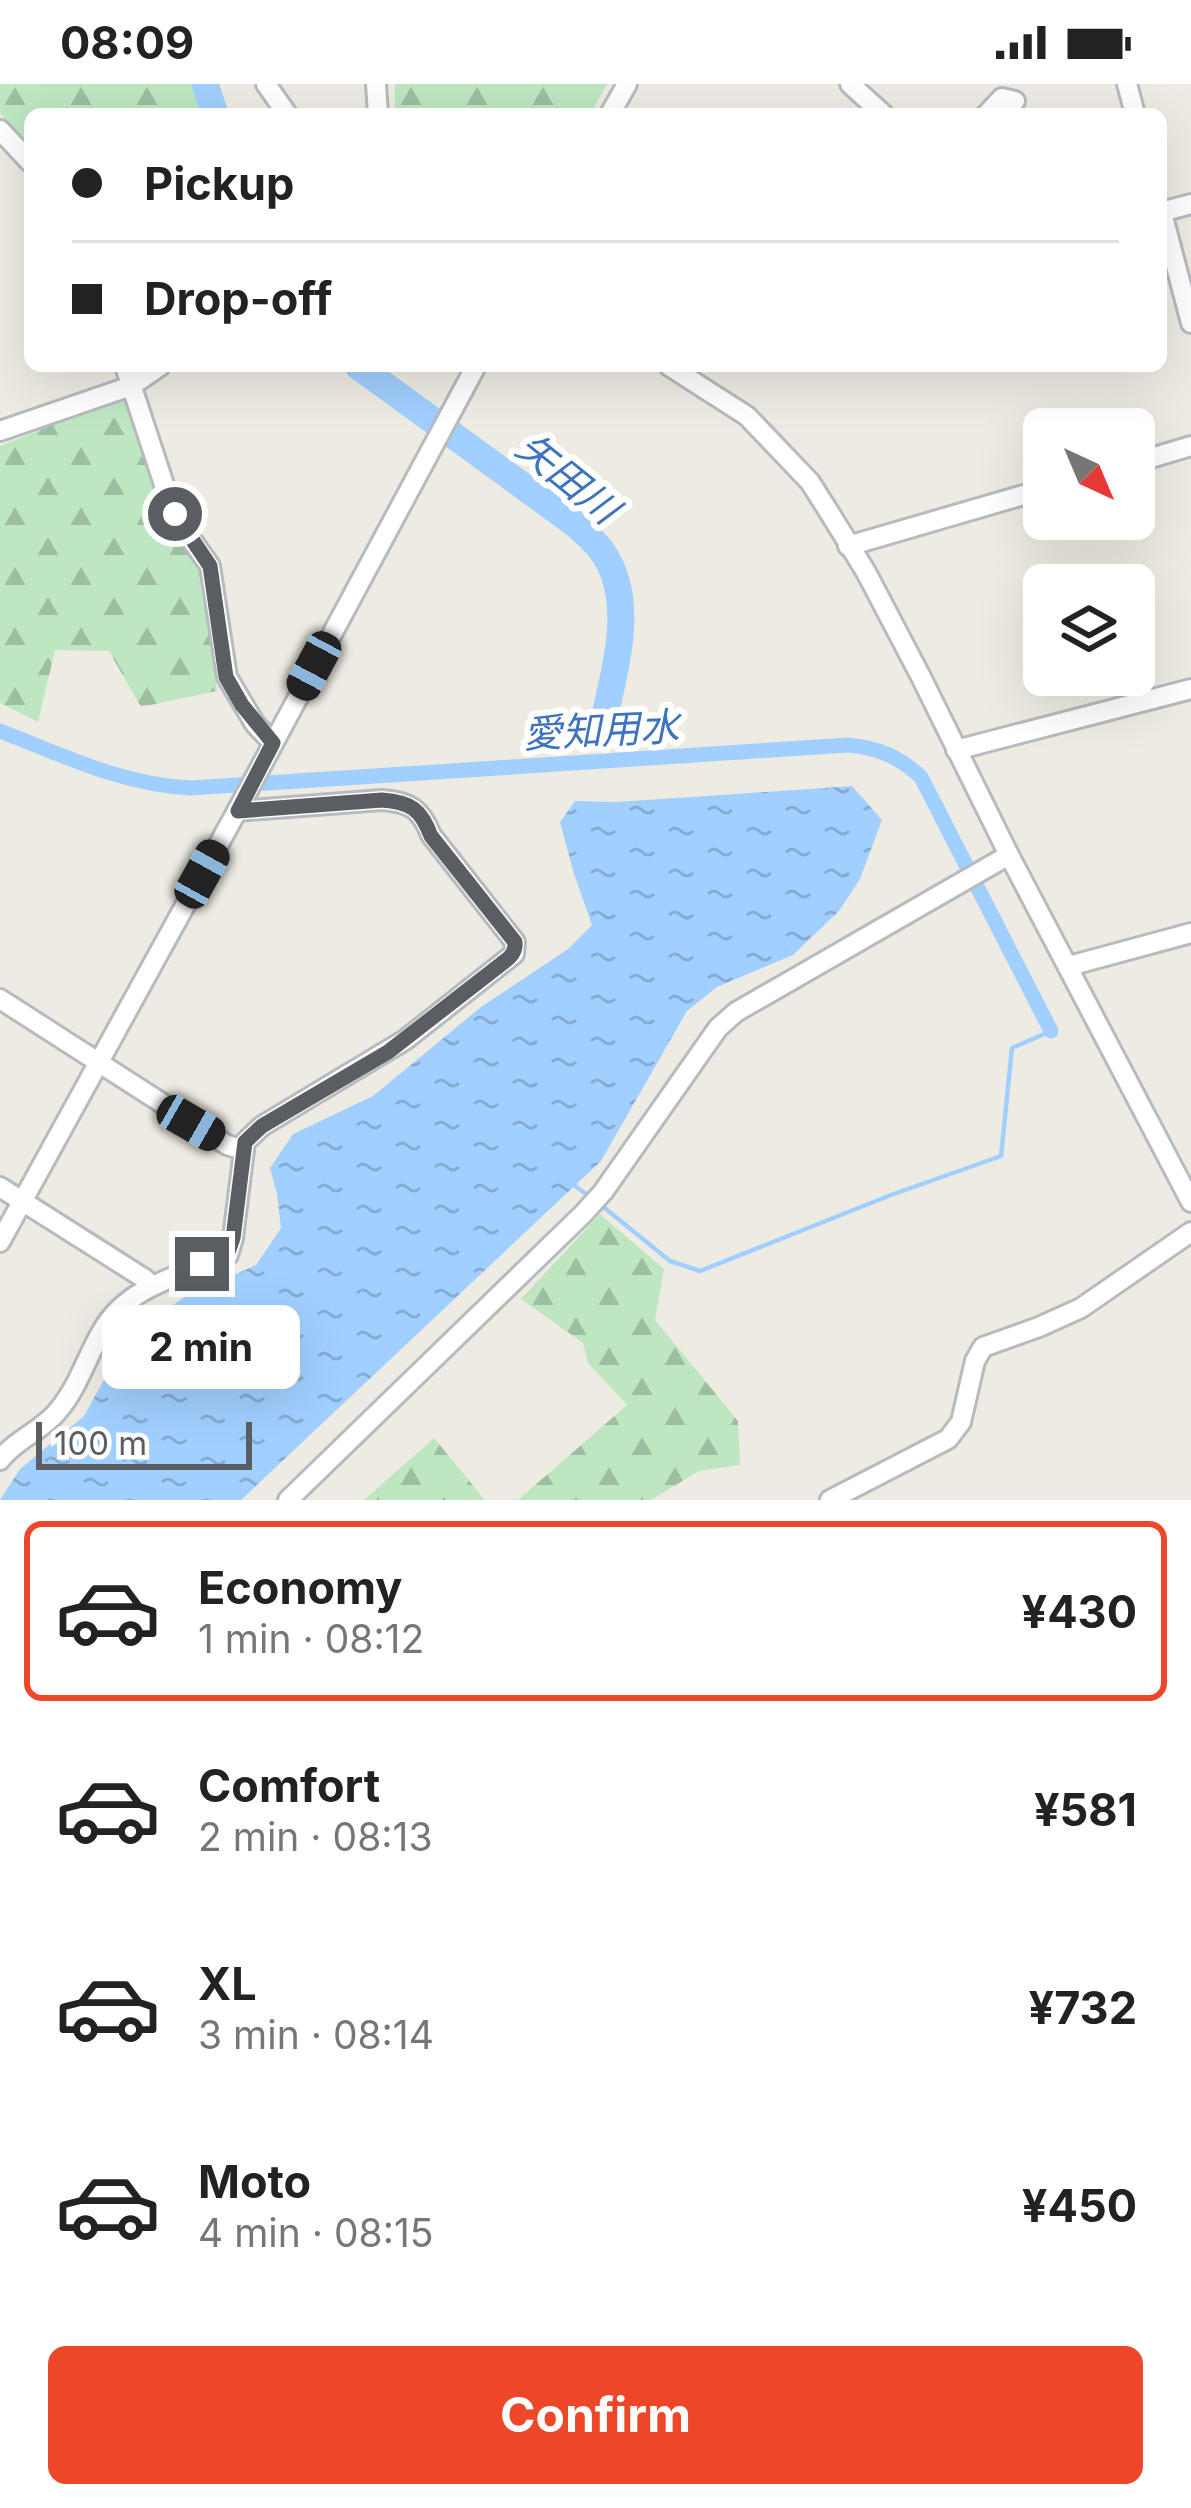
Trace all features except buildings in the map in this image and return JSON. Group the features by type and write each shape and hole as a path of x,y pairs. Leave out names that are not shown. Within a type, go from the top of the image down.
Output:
{"street":[{"path":"850,84 876,108"},
{"path":"993,108 1002,98 1016,101"},
{"path":"0,130 24,156"},
{"path":"1167,233 1191,323"},
{"path":"0,1242 473,372"},
{"path":"679,372 747,416 811,482 877,593 1191,1202"},
{"path":"0,431 128,376 175,514 210,566 226,677 273,743"},
{"path":"1155,457 1191,446"},
{"path":"848,546 1023,495"},
{"path":"956,750 1191,689"},
{"path":"0,1460 53,1417 72,1394 104,1327 126,1303 152,1286 227,1255 245,1142 262,1126 405,1040 514,954 515,942 431,836 424,819 401,802 240,804"},
{"path":"287,1500 583,1214 718,1028 736,1012 1009,855"},
{"path":"1069,966 1191,933"},
{"path":"0,1000 227,1145 244,1150"},
{"path":"0,1187 152,1286"},
{"path":"830,1500 948,1439 961,1422 982,1347 1081,1308 1191,1232"}],"green space":[{"path":"0,84 199,84 206,108 24,108 24,142 0,113"},
{"path":"395,84 607,84 593,108 395,108"},
{"path":"125,396 163,513 204,579 217,691 141,707 109,651 55,650 38,722 0,703 0,446"},
{"path":"600,1214 664,1269 655,1320 738,1421 740,1465 699,1471 651,1500 518,1500 627,1405 588,1363 583,1343 521,1299"},
{"path":"434,1438 485,1500 364,1500"}],"water":[{"path":"852,786 882,820 860,879 839,911 793,955 717,987 687,1011 601,1161 241,1500 0,1500 20,1469 84,1416 127,1338 183,1298 256,1265 281,1228 270,1168 293,1134 373,1096 481,1007 568,949 592,925 560,822 575,801"}],"waterway":[{"name":"矢田川","path":"205,84 213,108"},
{"name":"矢田川","path":"366,372 575,524 602,551 621,609 606,711"},
{"name":"愛知用水","path":"0,731 117,775 191,788 848,745 878,751 921,777 1051,1031"},
{"path":"601,1205 670,1261 700,1271 1001,1156 1012,1048 1051,1031"},
{"path":"572,1184 592,1198"}],"route":[{"path":"175,514 210,566 226,677 255,724 273,743 238,811 401,802 424,819 431,836 516,947 514,954 405,1040 262,1126 245,1142 233,1238 227,1255 202,1264"}]}
